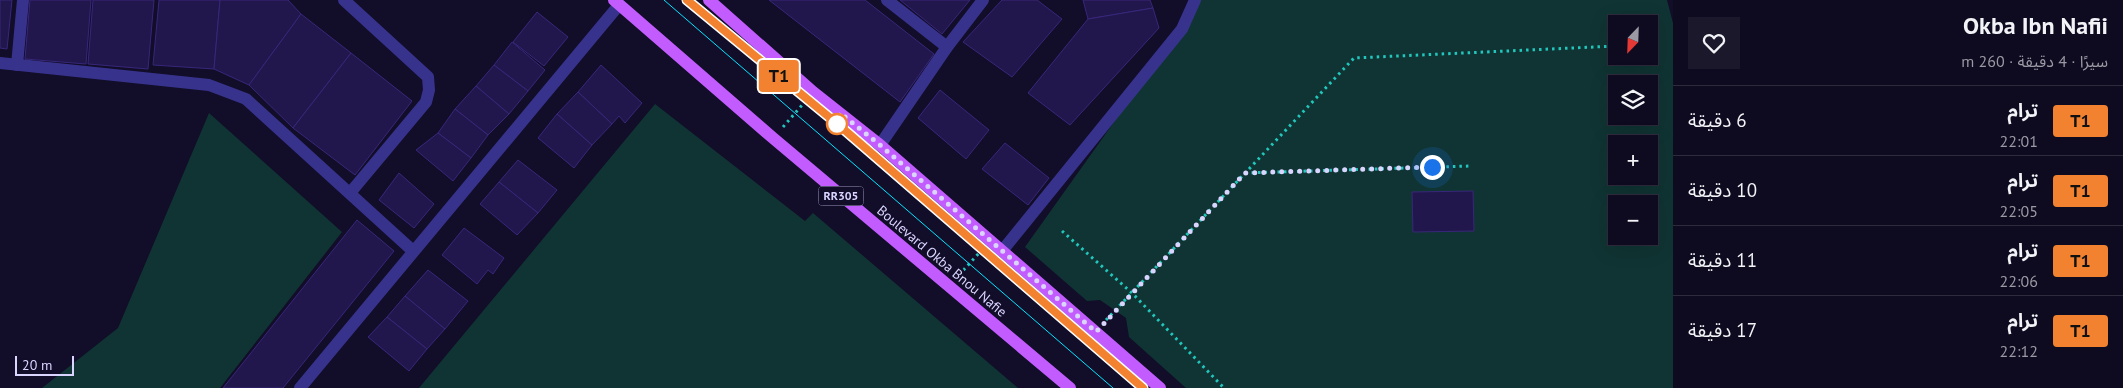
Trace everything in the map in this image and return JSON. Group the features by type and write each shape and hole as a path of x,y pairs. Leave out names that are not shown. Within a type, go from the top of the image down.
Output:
{"main road":[{"path":"709,0 813,92 880,145 1160,388"},
{"name":"Boulevard Okba Bnou Nafie","path":"616,2 773,138 1070,388"}],"street":[{"path":"17,65 23,0"},
{"path":"344,0 428,77 429,90 426,102 350,193"},
{"path":"887,0 947,47"},
{"path":"880,145 947,47 984,0"},
{"path":"1002,251 1182,29 1194,0"},
{"path":"300,388 616,2"},
{"path":"0,63 209,85 230,91 246,99 413,251"}],"path":[{"path":"1096,332 1354,58 1608,46"},
{"path":"773,138 813,92"},
{"path":"1245,173 1470,166"},
{"path":"1062,231 1132,293 1224,388"},
{"path":"948,286 991,241"}],"green space":[{"path":"1201,0 1667,0 1673,23 1673,388 1186,388 1129,337 1126,318 1100,300 1087,301 1025,247"},
{"path":"655,104 805,221 813,213 1018,388 419,388"},
{"path":"209,113 342,232 220,388 42,388 118,328"}],"building":[{"path":"0,0 12,0 7,49 0,48"},
{"path":"30,0 91,0 86,64 25,59"},
{"path":"93,0 154,0 148,69 88,64"},
{"path":"159,0 220,0 214,69 153,65"},
{"path":"220,0 288,0 301,14 249,85 214,69"},
{"path":"769,0 865,0 934,54 900,102"},
{"path":"900,0 970,0 942,34"},
{"path":"1002,0 1037,0 1062,19 1012,77 963,42"},
{"path":"1083,0 1150,0 1153,8 1088,19"},
{"path":"1153,8 1159,28 1070,125 1028,93 1088,19"},
{"path":"537,12 568,37 544,66 513,42"},
{"path":"301,14 351,53 293,128 249,85"},
{"path":"512,42 545,70 528,91 494,65"},
{"path":"351,53 412,101 355,175 293,128"},
{"path":"494,65 528,91 509,114 476,86"},
{"path":"601,65 642,103 625,123 619,116 612,124 578,92"},
{"path":"476,86 509,114 488,135 455,109"},
{"path":"940,90 989,130 966,159 918,118"},
{"path":"578,92 612,124 592,145 557,114"},
{"path":"455,109 488,135 471,158 438,133"},
{"path":"557,114 592,145 574,168 538,138"},
{"path":"438,133 471,158 453,181 416,150"},
{"path":"1005,143 1049,178 1028,205 982,169"},
{"path":"518,160 557,190 538,213 499,182"},
{"path":"399,173 434,204 414,228 379,200"},
{"path":"499,182 538,213 517,235 480,204"},
{"path":"1473,191 1474,231 1413,232 1412,192"},
{"path":"357,220 394,251 283,388 223,388"},
{"path":"464,228 504,258 493,274 488,270 477,284 442,255"},
{"path":"428,270 468,301 445,329 405,296"},
{"path":"405,296 445,329 427,349 387,317"},
{"path":"387,317 427,349 409,371 368,337"}],"tram line":[{"path":"664,0 1113,388"},
{"path":"686,0 840,127 1143,388"},
{"name":"T1","path":"687,0 840,126 1143,388"}],"route":[{"path":"837,124 840,113 880,145 1096,332 1245,173 1432,167"}]}
